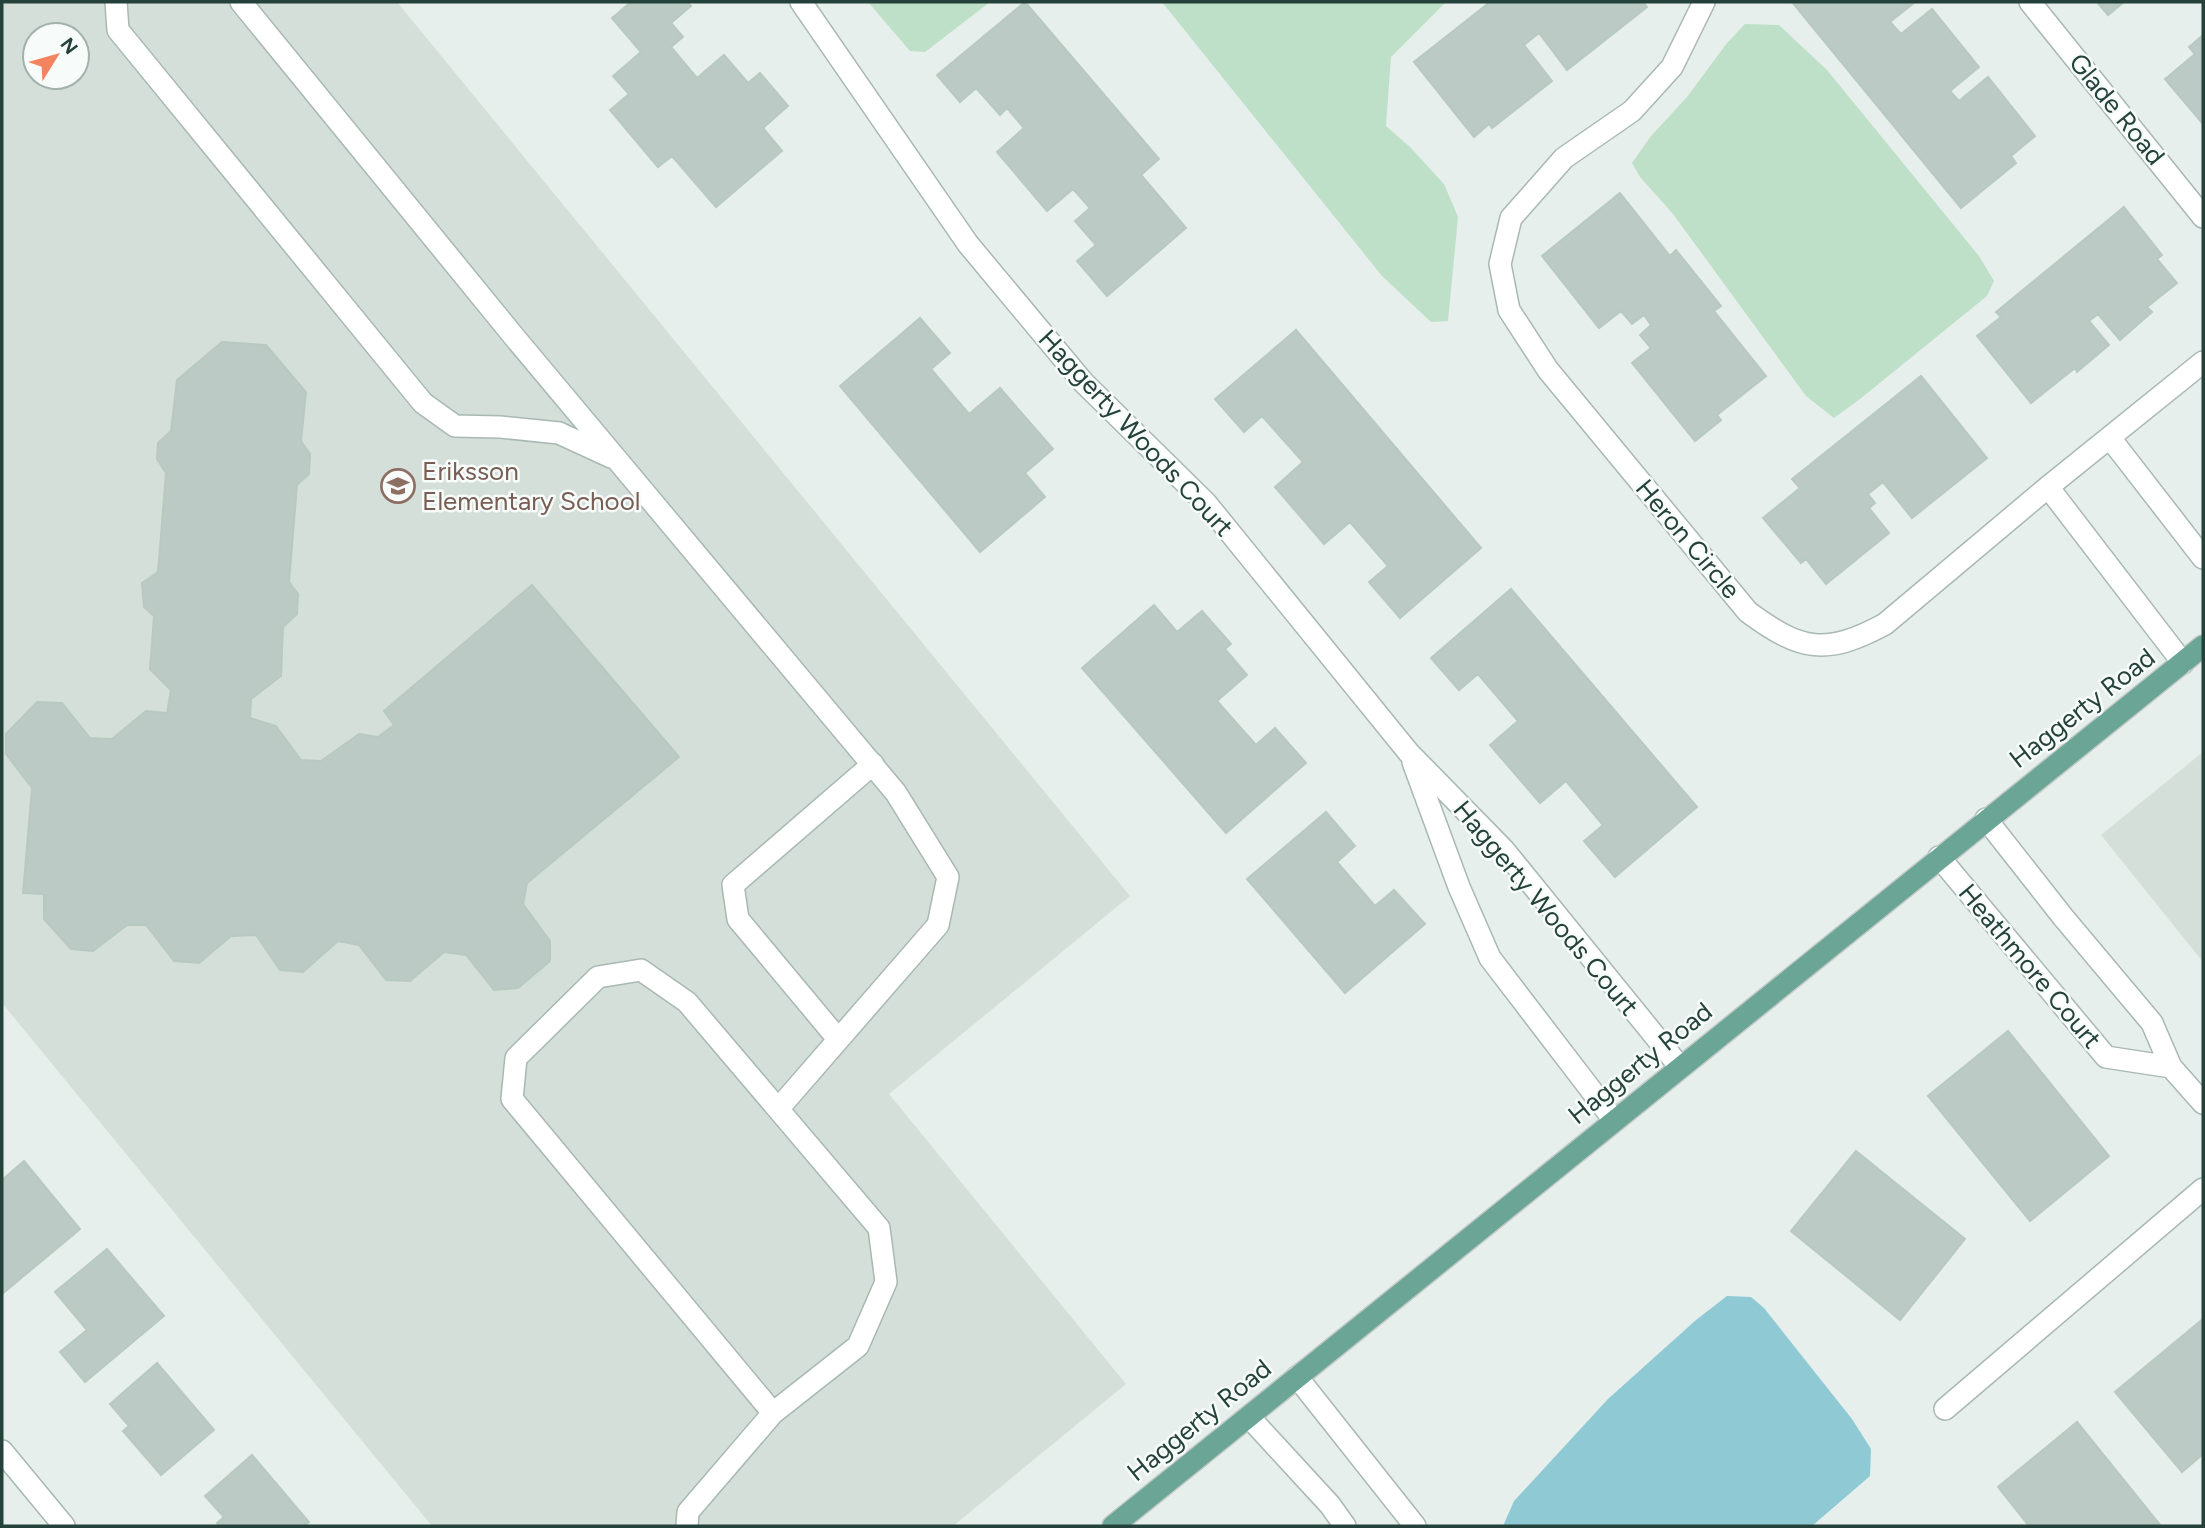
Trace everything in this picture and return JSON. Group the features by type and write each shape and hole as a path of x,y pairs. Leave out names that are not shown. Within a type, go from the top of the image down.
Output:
{"main road":[{"name":"Haggerty Road","path":"1113,1526 2203,646"}],"street":[{"path":"116,2 118,30 423,402 455,426 559,433 617,460"},
{"path":"241,2 516,340 873,764 896,793 948,877 938,925 779,1108"},
{"name":"Haggerty Woods Court","path":"801,2 968,244 1083,382 1206,502 1409,753 1504,850 1680,1067"},
{"name":"Heron Circle","path":"1704,2 1672,67 1632,111 1564,158 1511,218 1500,264 1508,310 1548,370 1748,612 1775,632 1807,645 1833,645 1858,639 1885,624 2048,486"},
{"name":"Glade Road","path":"2030,2 2203,217"},
{"path":"2183,663 2048,486 2203,362"},
{"path":"2110,438 2203,558"},
{"name":"Haggerty Woods Court","path":"1409,753 1459,887 1490,958 1614,1120"},
{"path":"838,1039 738,919 733,885 873,764"},
{"path":"1986,819 2063,917 2152,1023 2171,1067 2203,1103"},
{"name":"Heathmore Court","path":"1939,858 2106,1056 2171,1067"},
{"path":"687,1526 688,1512 773,1413 858,1346 886,1282 880,1228 687,1002 641,970 598,977 516,1058 512,1099 773,1413"},
{"path":"1945,1409 2203,1189"},
{"path":"1297,1377 1415,1526"},
{"path":"1249,1417 1331,1505 1345,1526"},
{"path":"2,1451 64,1526"}],"shaded area":[{"name":"Eriksson Elementary School","path":"2,2 397,2 1130,896 889,1094 1126,1384 953,1526 432,1526 2,1003"},
{"path":"2203,752 2203,962 2101,835"}],"green space":[{"path":"868,2 990,2 925,52 910,51"},
{"path":"1162,2 1446,2 1391,57 1386,126 1410,147 1444,184 1458,217 1448,321 1431,322 1382,276"},
{"path":"1745,24 1779,25 1827,70 1979,256 1994,281 1987,296 1834,418 1806,396 1673,214 1640,177 1632,163 1651,136 1687,97 1727,43"}],"water":[{"path":"1727,1296 1751,1297 1764,1308 1852,1419 1871,1449 1870,1476 1812,1526 1503,1526 1514,1501 1608,1399 1696,1320"}],"building":[{"path":"631,2 687,2 691,6 671,23 683,37 671,47 697,78 724,55 748,83 760,73 788,106 763,128 782,151 716,207 672,156 658,167 610,110 629,94 613,76 641,52 612,18"},
{"path":"1025,2 1159,159 1141,175 1186,228 1107,296 1077,261 1096,245 1075,221 1090,208 1073,189 1047,211 997,152 1024,128 1007,108 1000,115 976,88 960,102 937,75"},
{"path":"1490,2 1643,2 1647,7 1567,70 1539,33 1524,45 1552,81 1492,128 1489,124 1474,137 1414,62"},
{"path":"1792,2 1915,2 1890,22 1901,34 1932,9 1979,67 1950,91 1959,101 1988,77 2035,136 2011,156 2016,163 1961,208"},
{"path":"2097,2 2124,2 2108,15"},
{"path":"2203,35 2203,124 2165,79 2195,54 2189,47"},
{"path":"1620,193 1670,256 1676,250 1721,306 1714,311 1766,376 1717,415 1721,420 1695,441 1632,363 1651,348 1640,335 1651,325 1644,315 1632,324 1621,311 1599,328 1542,256"},
{"path":"2124,207 2162,255 2157,259 2177,283 2147,307 2152,312 2120,340 2098,314 2089,321 2109,345 2077,372 2075,368 2031,403 1977,336 2001,317 1996,312"},
{"path":"920,318 950,353 931,369 969,414 1000,388 1053,449 1025,473 1045,497 980,552 840,386"},
{"path":"1296,330 1481,548 1400,618 1369,582 1388,566 1350,522 1324,544 1275,487 1303,462 1262,416 1244,432 1215,399"},
{"name":"Eriksson Elementary School","path":"222,342 266,345 306,392 301,441 310,454 309,474 297,485 289,582 298,594 297,614 283,627 281,676 251,699 250,718 276,726 301,760 321,761 359,734 378,737 394,725 384,711 532,585 679,757 527,883 523,904 550,941 550,961 518,988 494,990 466,955 444,952 410,981 386,980 359,945 338,941 303,972 280,970 256,935 231,936 199,963 174,961 146,925 127,925 93,951 71,949 44,919 44,894 23,893 32,788 6,754 6,734 37,702 62,703 90,738 112,739 146,711 167,713 171,690 150,669 154,616 144,607 142,583 158,572 166,473 157,459 158,443 171,431 177,380"},
{"path":"1921,376 1987,458 1912,518 1883,482 1868,494 1875,503 1869,508 1889,533 1826,584 1806,559 1801,563 1763,518 1800,488 1792,479"},
{"path":"1511,589 1697,807 1615,877 1584,841 1603,825 1566,781 1540,803 1490,745 1518,721 1478,674 1459,690 1431,658"},
{"path":"1154,605 1177,632 1202,611 1231,644 1225,649 1247,675 1217,701 1256,745 1275,728 1306,763 1226,833 1082,668"},
{"path":"1326,812 1355,846 1337,862 1375,906 1394,890 1425,924 1345,993 1247,879"},
{"path":"2008,1031 2109,1156 2030,1221 1928,1096"},
{"path":"1856,1151 1965,1239 1900,1320 1791,1231"},
{"path":"24,1161 80,1229 2,1294 2,1180"},
{"path":"107,1249 164,1316 85,1382 60,1352 87,1330 55,1292"},
{"path":"2203,1319 2203,1454 2182,1472 2115,1392"},
{"path":"157,1363 214,1430 161,1475 123,1431 129,1426 110,1404"},
{"path":"2077,1422 2161,1526 2029,1526 1998,1487"},
{"path":"252,1455 309,1522 304,1526 220,1526 217,1523 224,1517 205,1496"}],"place":[{"name":"Eriksson Elementary School","path":"398,486"}]}
